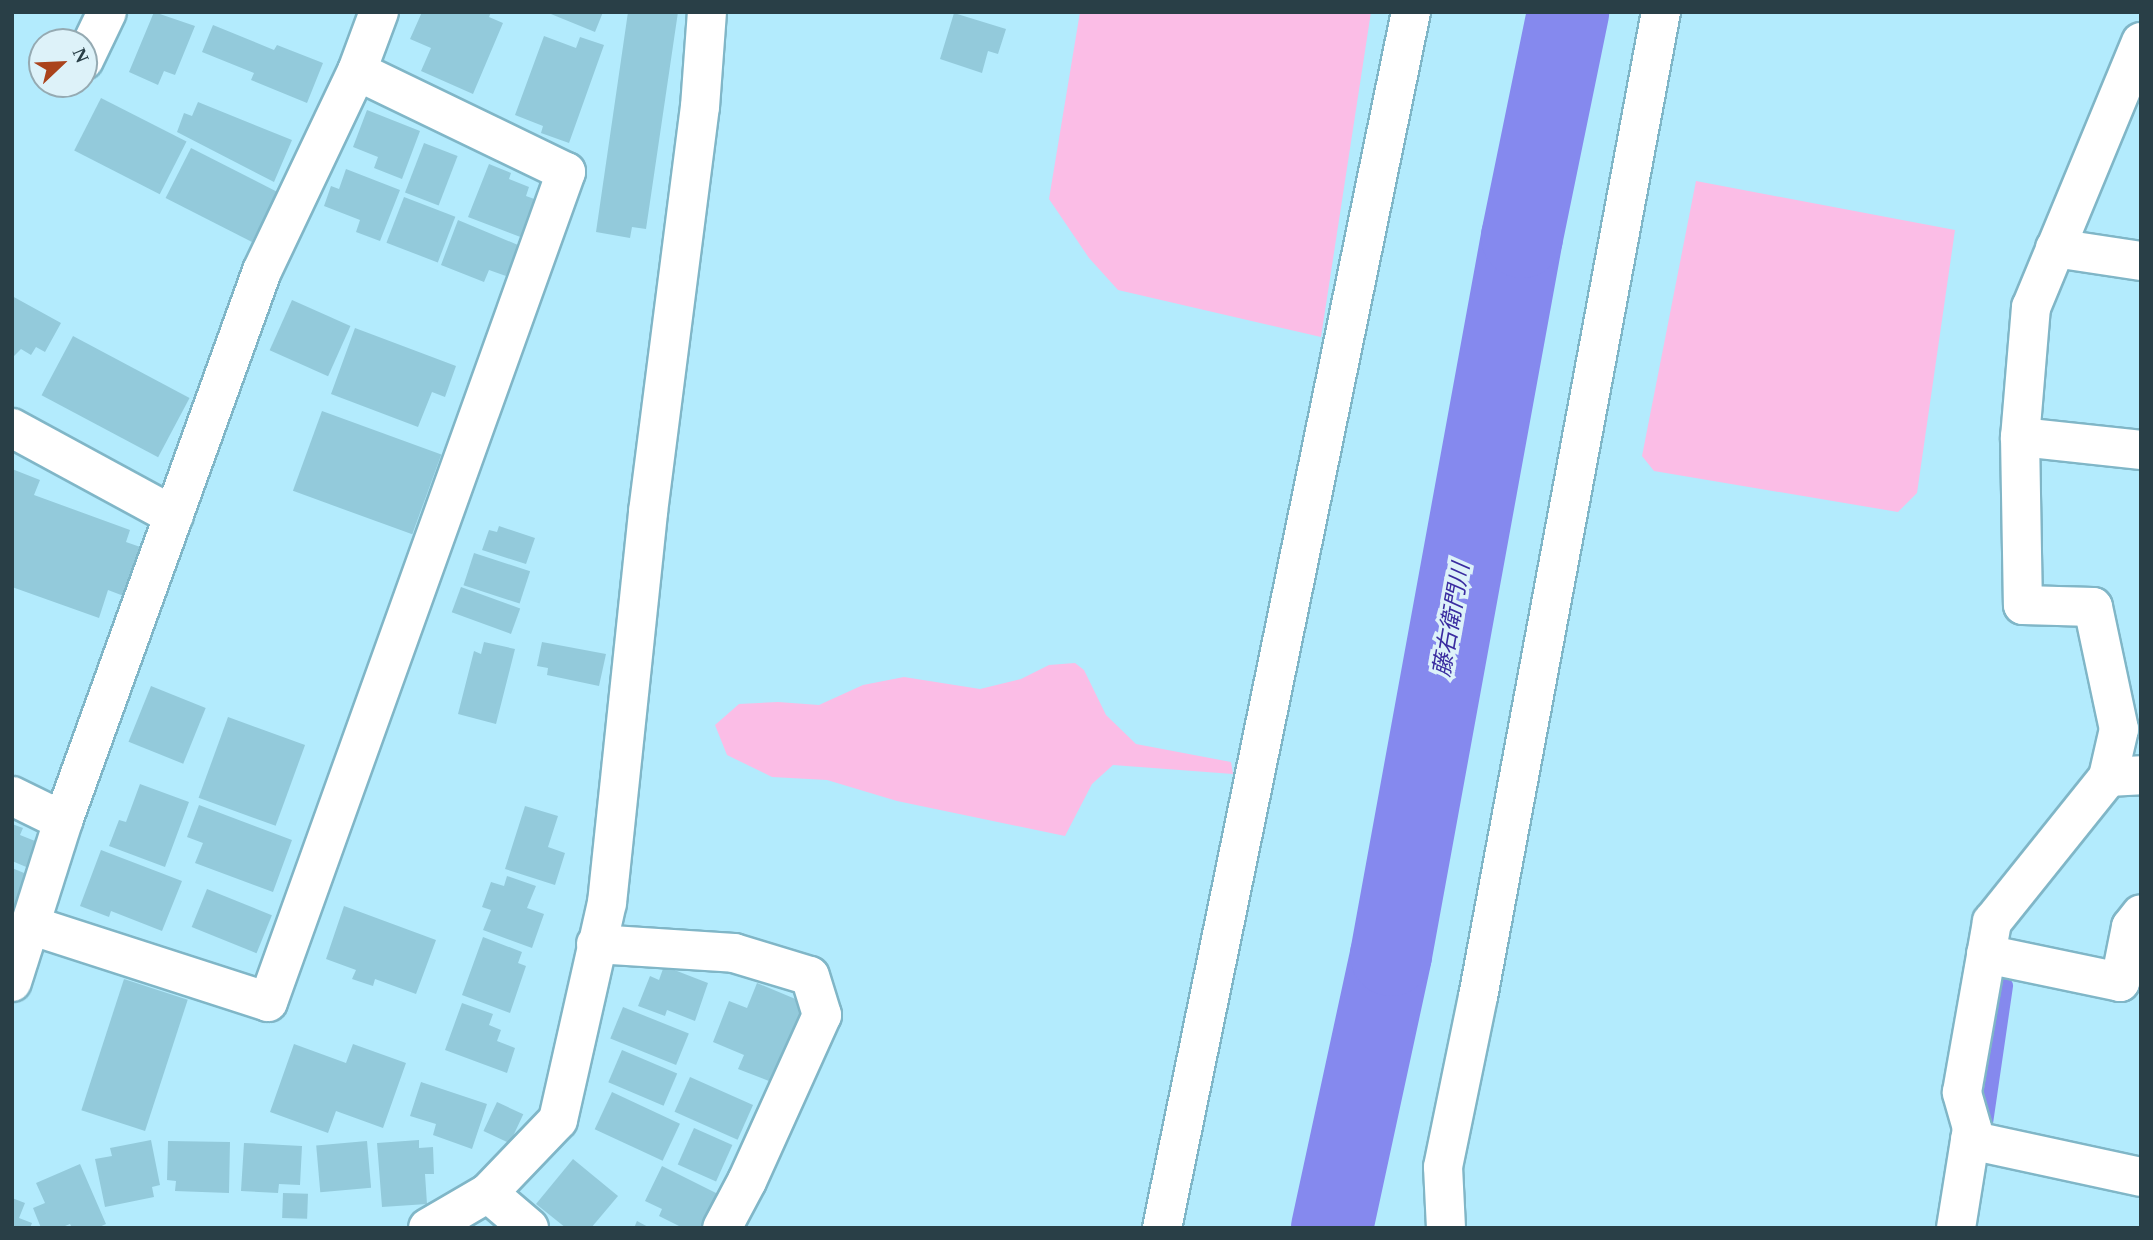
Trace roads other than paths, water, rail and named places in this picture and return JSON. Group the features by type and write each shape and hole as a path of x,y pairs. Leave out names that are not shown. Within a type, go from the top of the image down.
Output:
{"street":[{"path":"98,31 107,12"},
{"path":"12,982 63,821 262,271 357,71 379,12"},
{"path":"428,1228 488,1193 558,1120 607,903 650,499 700,107 707,12"},
{"path":"1162,1228 1411,12"},
{"path":"1446,1228 1443,1167 1478,997 1661,12"},
{"path":"1956,1228 1972,1128 1962,1092 1992,922 2124,776 2119,729 2093,607 2023,605 2020,437 2031,307 2139,53"},
{"path":"30,925 268,1002 566,172 357,71"},
{"path":"2055,248 2141,261"},
{"path":"12,428 174,516"},
{"path":"2020,437 2141,450"},
{"path":"12,796 63,821"},
{"path":"1986,954 2120,982 2131,928 2141,914"},
{"path":"596,944 734,953 810,976 822,1015 747,1181 722,1228"},
{"path":"1970,1140 2141,1177"},
{"path":"488,1193 529,1228"}],"waterway":[{"name":"藤右衛門川","path":"1332,1228 1391,955 1522,237 1568,12"},
{"path":"1985,1130 2006,986"}]}
